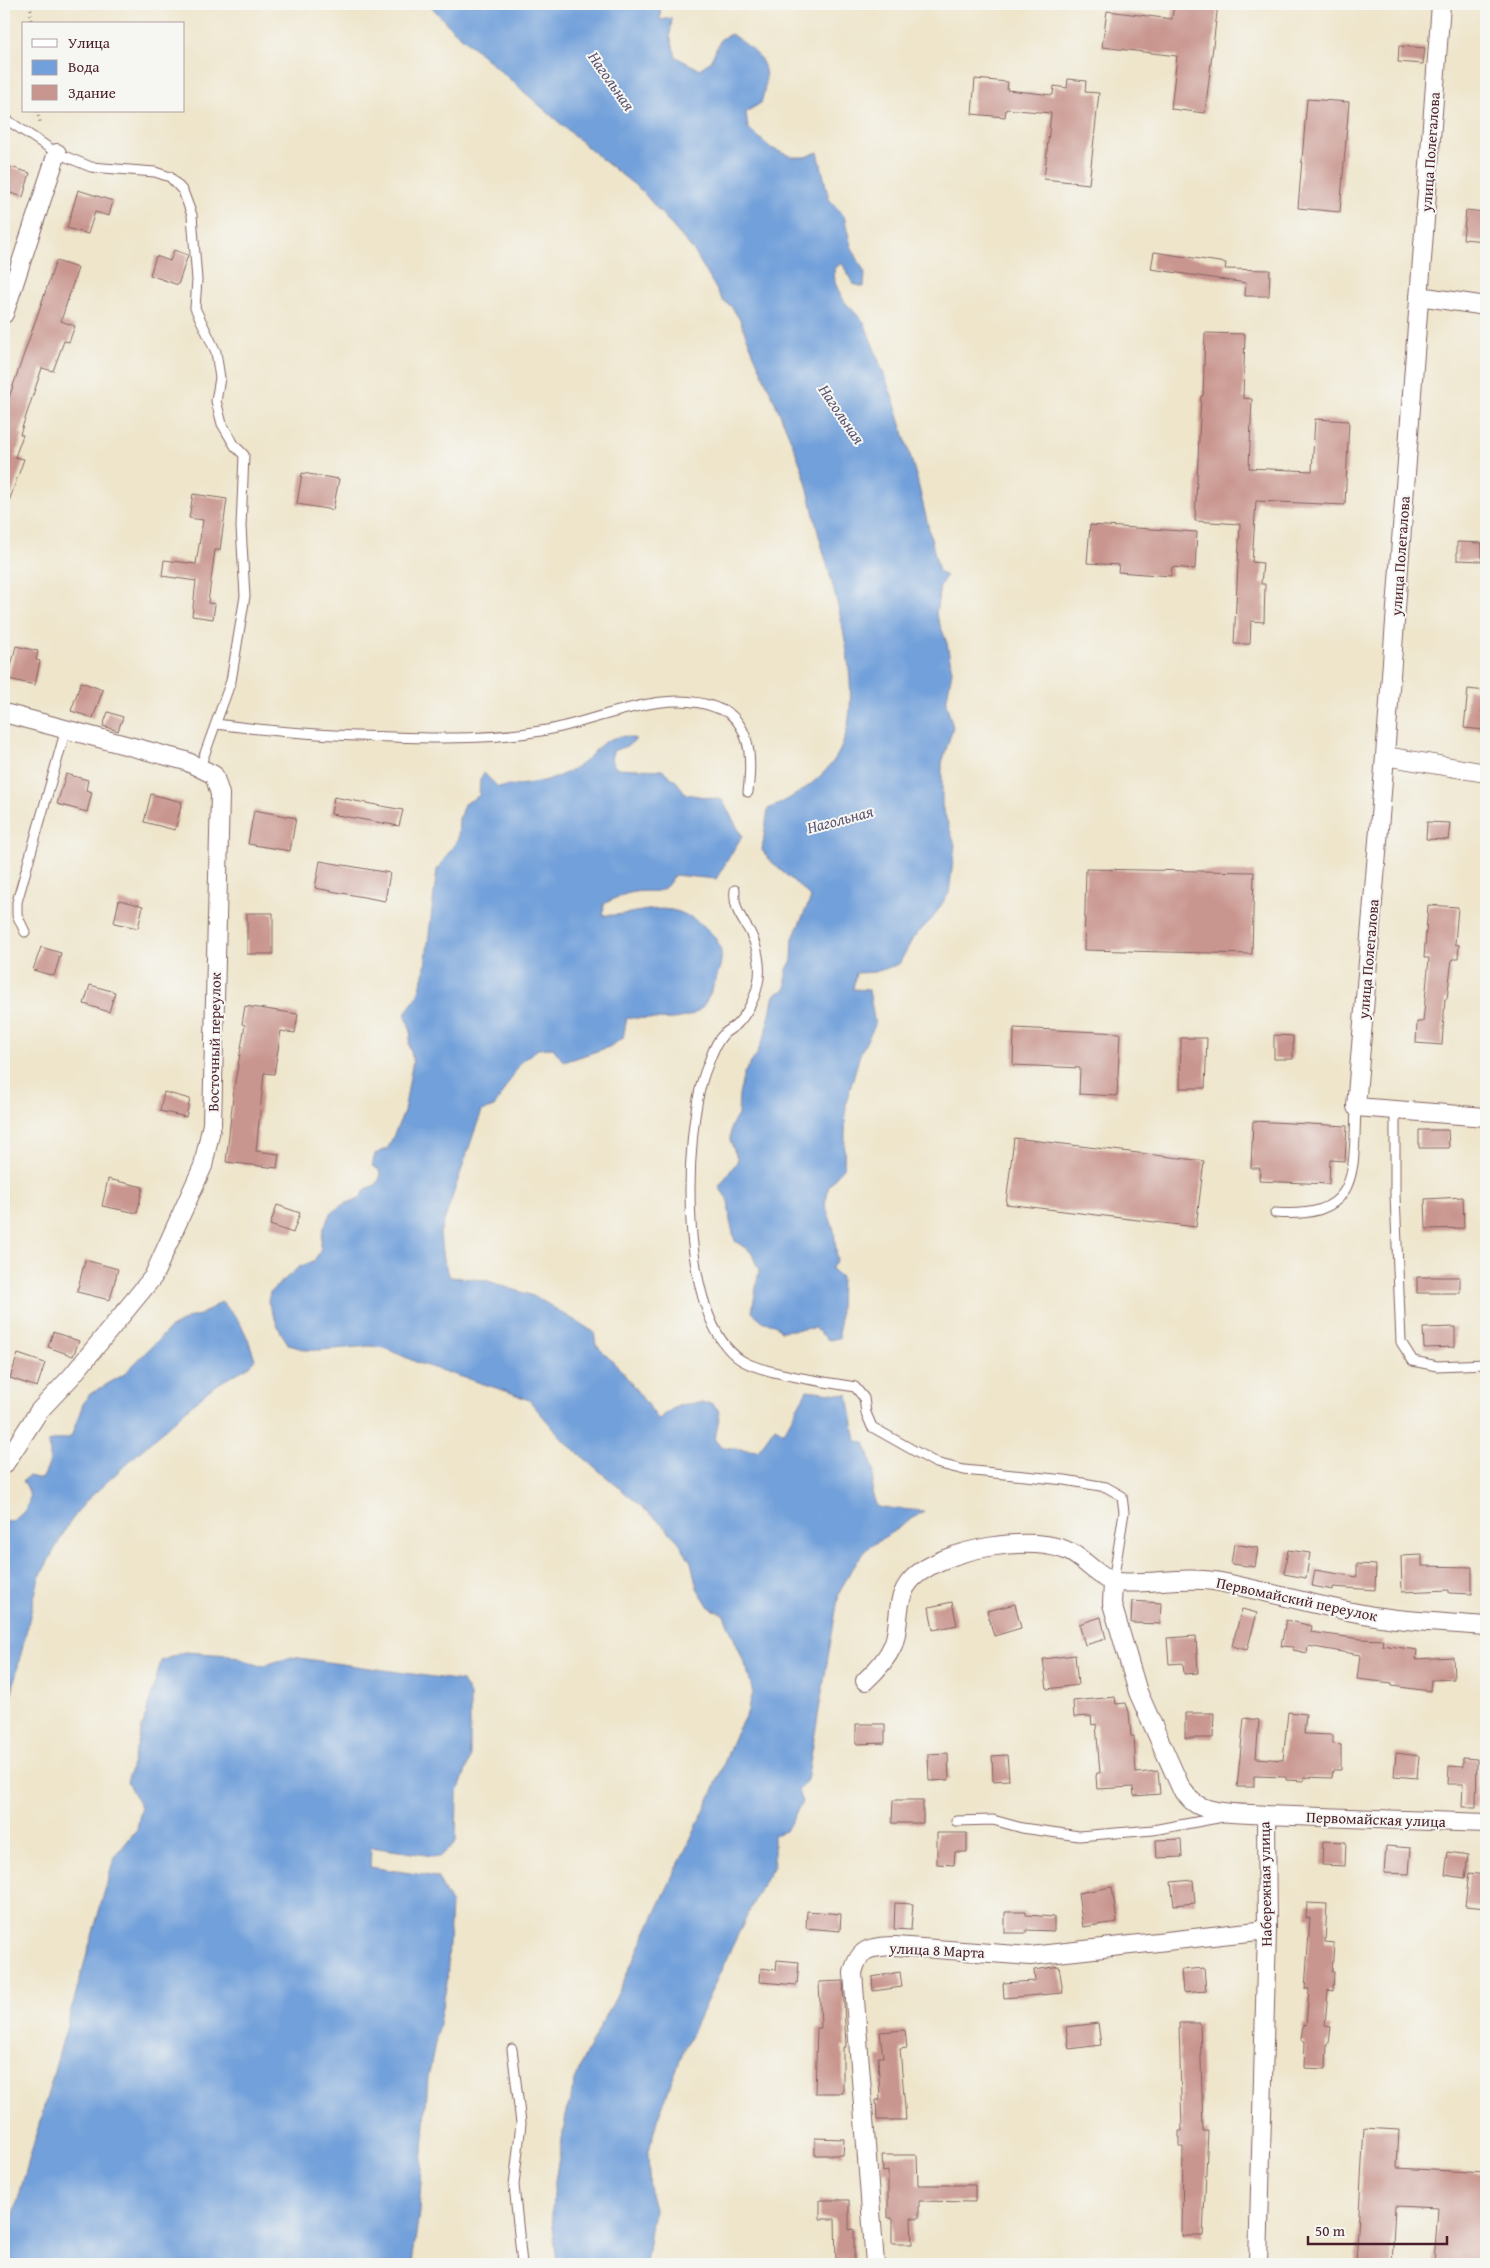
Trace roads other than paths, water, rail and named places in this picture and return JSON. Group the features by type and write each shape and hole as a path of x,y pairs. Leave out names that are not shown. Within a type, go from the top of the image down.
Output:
{"street":[{"name":"улица Полегалова","path":"1356,1107 1385,756 1441,4"},
{"path":"4,314 57,153"},
{"path":"1419,296 1486,306"},
{"name":"Восточный переулок","path":"4,713 200,767 214,775 220,794 212,1124 203,1166 152,1277 71,1377 39,1411 4,1465"},
{"path":"1385,756 1486,773"},
{"path":"1356,1107 1486,1117"},
{"path":"865,1681 888,1654 893,1644 897,1613 903,1592 914,1578 936,1563 967,1552 1003,1546 1042,1544 1070,1552 1113,1582"},
{"name":"Первомайский переулок","path":"1113,1582 1212,1581 1381,1617 1486,1626"},
{"name":"Набережная улица","path":"1113,1582 1112,1604 1138,1692 1181,1788 1192,1801 1204,1807 1266,1815 1267,1930 1258,2264"},
{"name":"Первомайская улица","path":"1266,1815 1486,1823"},
{"name":"улица 8 Марта","path":"876,2264 852,1973 855,1961 862,1952 876,1947 895,1946 1030,1956 1267,1930"}],"lane":[{"path":"4,118 57,153 90,167 155,172 170,177 183,191 192,215 197,280 195,308 216,352 220,378 216,401 222,424 234,446 244,454 241,527 245,596 231,680 200,767"},
{"path":"216,724 260,730 320,734 433,738 487,737 548,730 636,706 689,702 711,706 730,714 741,728 750,752 748,792"},
{"path":"25,932 18,915 18,902 66,730"},
{"path":"735,890 734,902 736,909 750,933 760,966 758,984 752,1001 740,1022 723,1035 716,1046 705,1074 696,1106 691,1140 691,1227 695,1260 711,1321 724,1345 741,1360 760,1368 855,1387 864,1398 866,1413 872,1427 936,1462 964,1470 1073,1482 1106,1488 1122,1496 1124,1512 1113,1582"},
{"path":"1275,1212 1300,1214 1314,1212 1342,1196 1349,1185 1353,1167 1356,1107"},
{"path":"1395,1110 1395,1204 1401,1342 1413,1361 1436,1366 1486,1364"},
{"path":"956,1822 993,1820 1044,1832 1089,1835 1154,1830 1240,1813"},
{"path":"512,2049 520,2123 514,2185 522,2264"}],"water":[{"name":"Нагольная","path":"429,4 661,4 660,20 672,18 670,36 676,57 699,69 710,62 721,39 731,34 757,55 765,70 766,79 761,103 746,112 748,128 771,148 793,157 805,157 818,152 829,199 844,216 851,246 865,273 864,287 853,284 842,263 834,269 835,283 844,301 864,322 894,401 917,479 939,572 946,576 940,586 936,614 947,643 952,671 946,703 953,727 942,763 942,806 955,845 949,893 932,919 913,938 899,964 875,972 856,973 853,989 869,990 875,1025 860,1054 846,1103 844,1166 829,1186 825,1204 834,1230 837,1260 831,1269 841,1277 839,1338 829,1340 814,1328 781,1331 775,1324 764,1322 752,1312 759,1270 751,1252 735,1241 730,1221 728,1200 719,1187 738,1160 730,1140 731,1126 738,1115 739,1095 744,1073 757,1054 766,1032 774,995 786,989 786,971 792,960 793,938 811,898 773,863 762,850 768,809 799,793 827,769 840,750 848,727 850,701 846,644 804,475 787,429 740,320 731,306 723,301 694,251 641,190 594,153 450,27"},
{"path":"625,736 636,739 629,745 613,751 611,760 616,768 662,770 676,781 686,794 722,800 742,836 716,879 674,875 662,890 630,893 604,904 603,915 662,909 687,915 709,931 719,945 721,956 717,975 705,1002 695,1013 670,1019 627,1018 623,1038 609,1047 564,1062 553,1048 538,1049 521,1062 494,1107 482,1111 440,1233 443,1260 450,1277 485,1280 536,1297 594,1332 596,1345 621,1370 659,1420 671,1410 682,1405 711,1403 720,1411 715,1440 721,1447 758,1451 775,1427 784,1432 807,1390 848,1395 856,1441 865,1442 874,1471 872,1493 877,1507 924,1511 868,1548 852,1568 839,1593 807,1780 798,1791 802,1802 786,1831 774,1835 774,1866 760,1889 684,2050 657,2120 648,2154 650,2194 654,2209 646,2264 557,2264 552,2216 553,2193 566,2115 574,2084 582,2061 616,1997 713,1791 736,1733 747,1713 753,1693 747,1669 724,1615 709,1607 697,1588 691,1562 679,1542 661,1523 565,1442 529,1400 418,1363 385,1348 370,1346 306,1350 289,1345 280,1331 268,1302 270,1292 299,1267 314,1261 320,1251 323,1230 330,1214 342,1205 360,1198 366,1189 377,1184 381,1175 378,1169 372,1166 375,1154 388,1148 404,1112 413,1060 409,1044 411,1032 405,1013 417,997 424,975 437,870 458,839 459,819 464,804 479,796 480,779 484,773 498,787 547,780 582,764 602,744"},
{"path":"221,1302 238,1321 246,1335 255,1359 250,1366 214,1386 189,1407 86,1501 68,1525 39,1578 4,1725 4,1520 10,1522 16,1518 28,1504 29,1493 23,1481 29,1476 42,1479 49,1461 48,1442 71,1437 83,1404 90,1394 123,1375 169,1329 191,1317 200,1315"},
{"path":"184,1652 229,1655 261,1666 292,1657 462,1681 470,1695 470,1759 457,1795 456,1842 440,1857 371,1847 370,1867 437,1877 451,1903 447,1983 428,2078 419,2212 412,2264 6,2264 6,2242 114,1858 137,1829 141,1808 127,1782 161,1661"},
{"path":"4,1725 9,1736 4,1795"}]}
